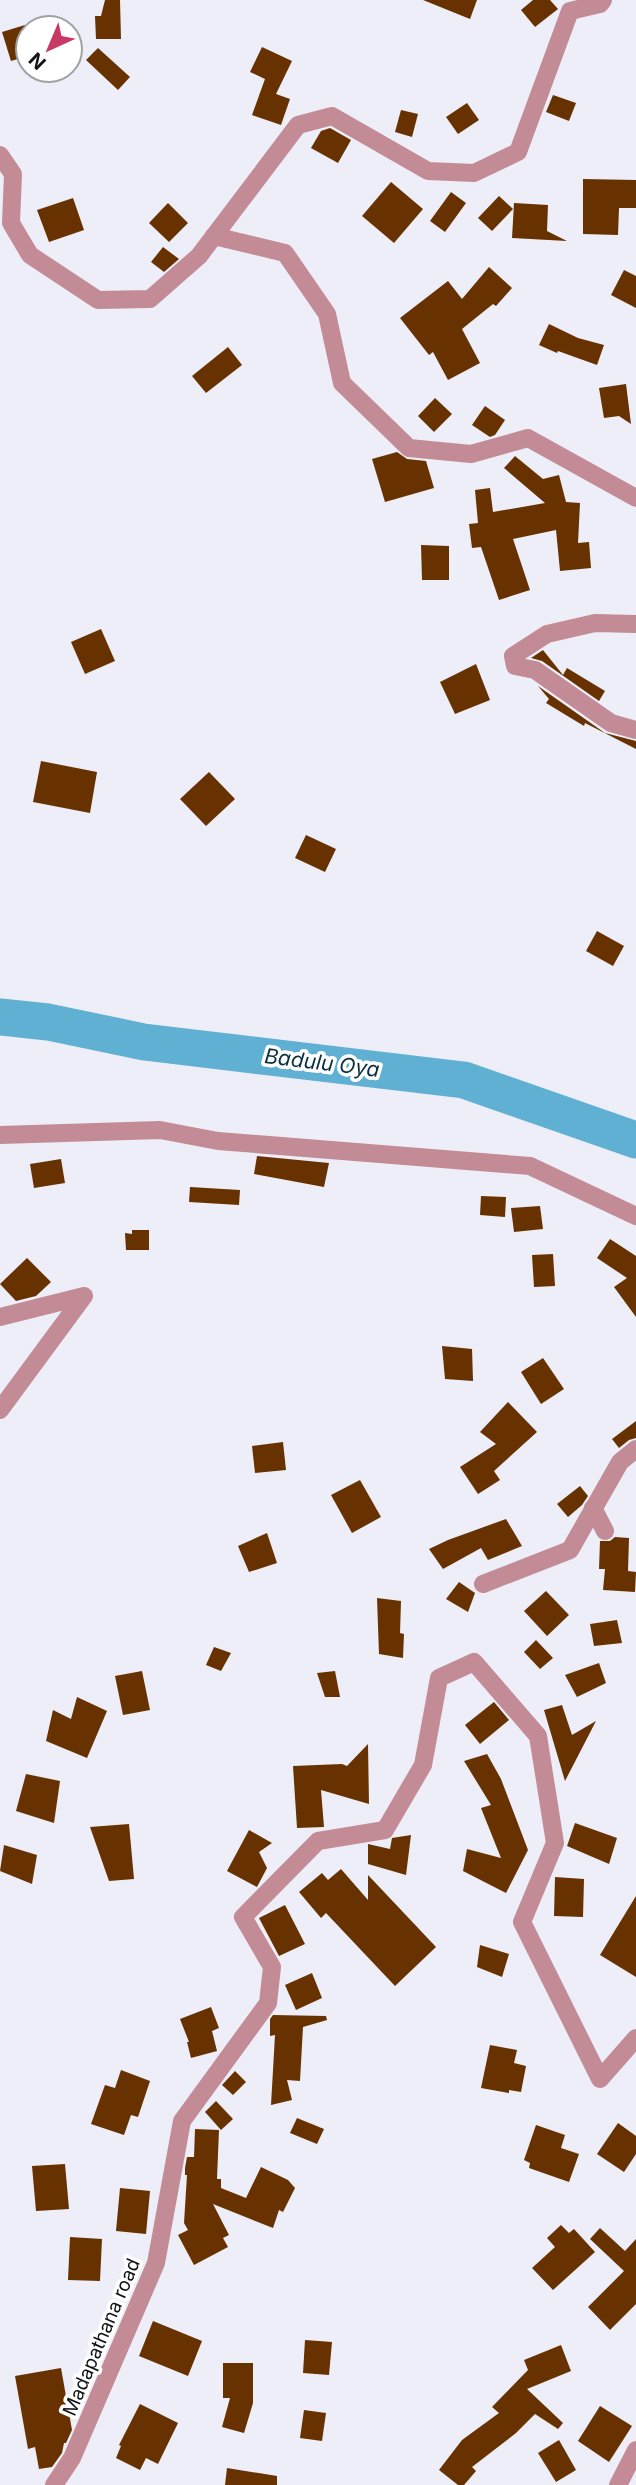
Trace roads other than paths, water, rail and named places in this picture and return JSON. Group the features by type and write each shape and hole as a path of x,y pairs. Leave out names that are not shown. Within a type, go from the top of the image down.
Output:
{"street":[{"path":"0,155 13,174 11,223 30,255 98,300 150,299 199,256 298,125 332,116 428,171 474,173 518,152 570,11 600,4 603,0"},
{"path":"214,236 285,253 327,314 342,383 409,449 471,454 528,438 636,498"},
{"path":"636,624 595,623 547,634 513,656 515,666 535,670 611,723 636,730"},
{"path":"0,1135 160,1130 218,1141 530,1166 636,1216"},
{"path":"0,1317 84,1296 0,1410"},
{"path":"483,1584 570,1550 620,1462 636,1449"},
{"path":"593,1508 605,1531"},
{"name":"Madapathana road","path":"54,2485 72,2458 156,2263 182,2121 268,2003 272,1966 243,1917 318,1841 386,1830 424,1765 439,1678 474,1662 538,1736 555,1843 522,1922 600,2079 636,2038"},
{"path":"618,2485 636,2450"}],"waterway":[{"name":"Badulu Oya","path":"0,1017 48,1022 144,1042 464,1080 636,1140"}]}
